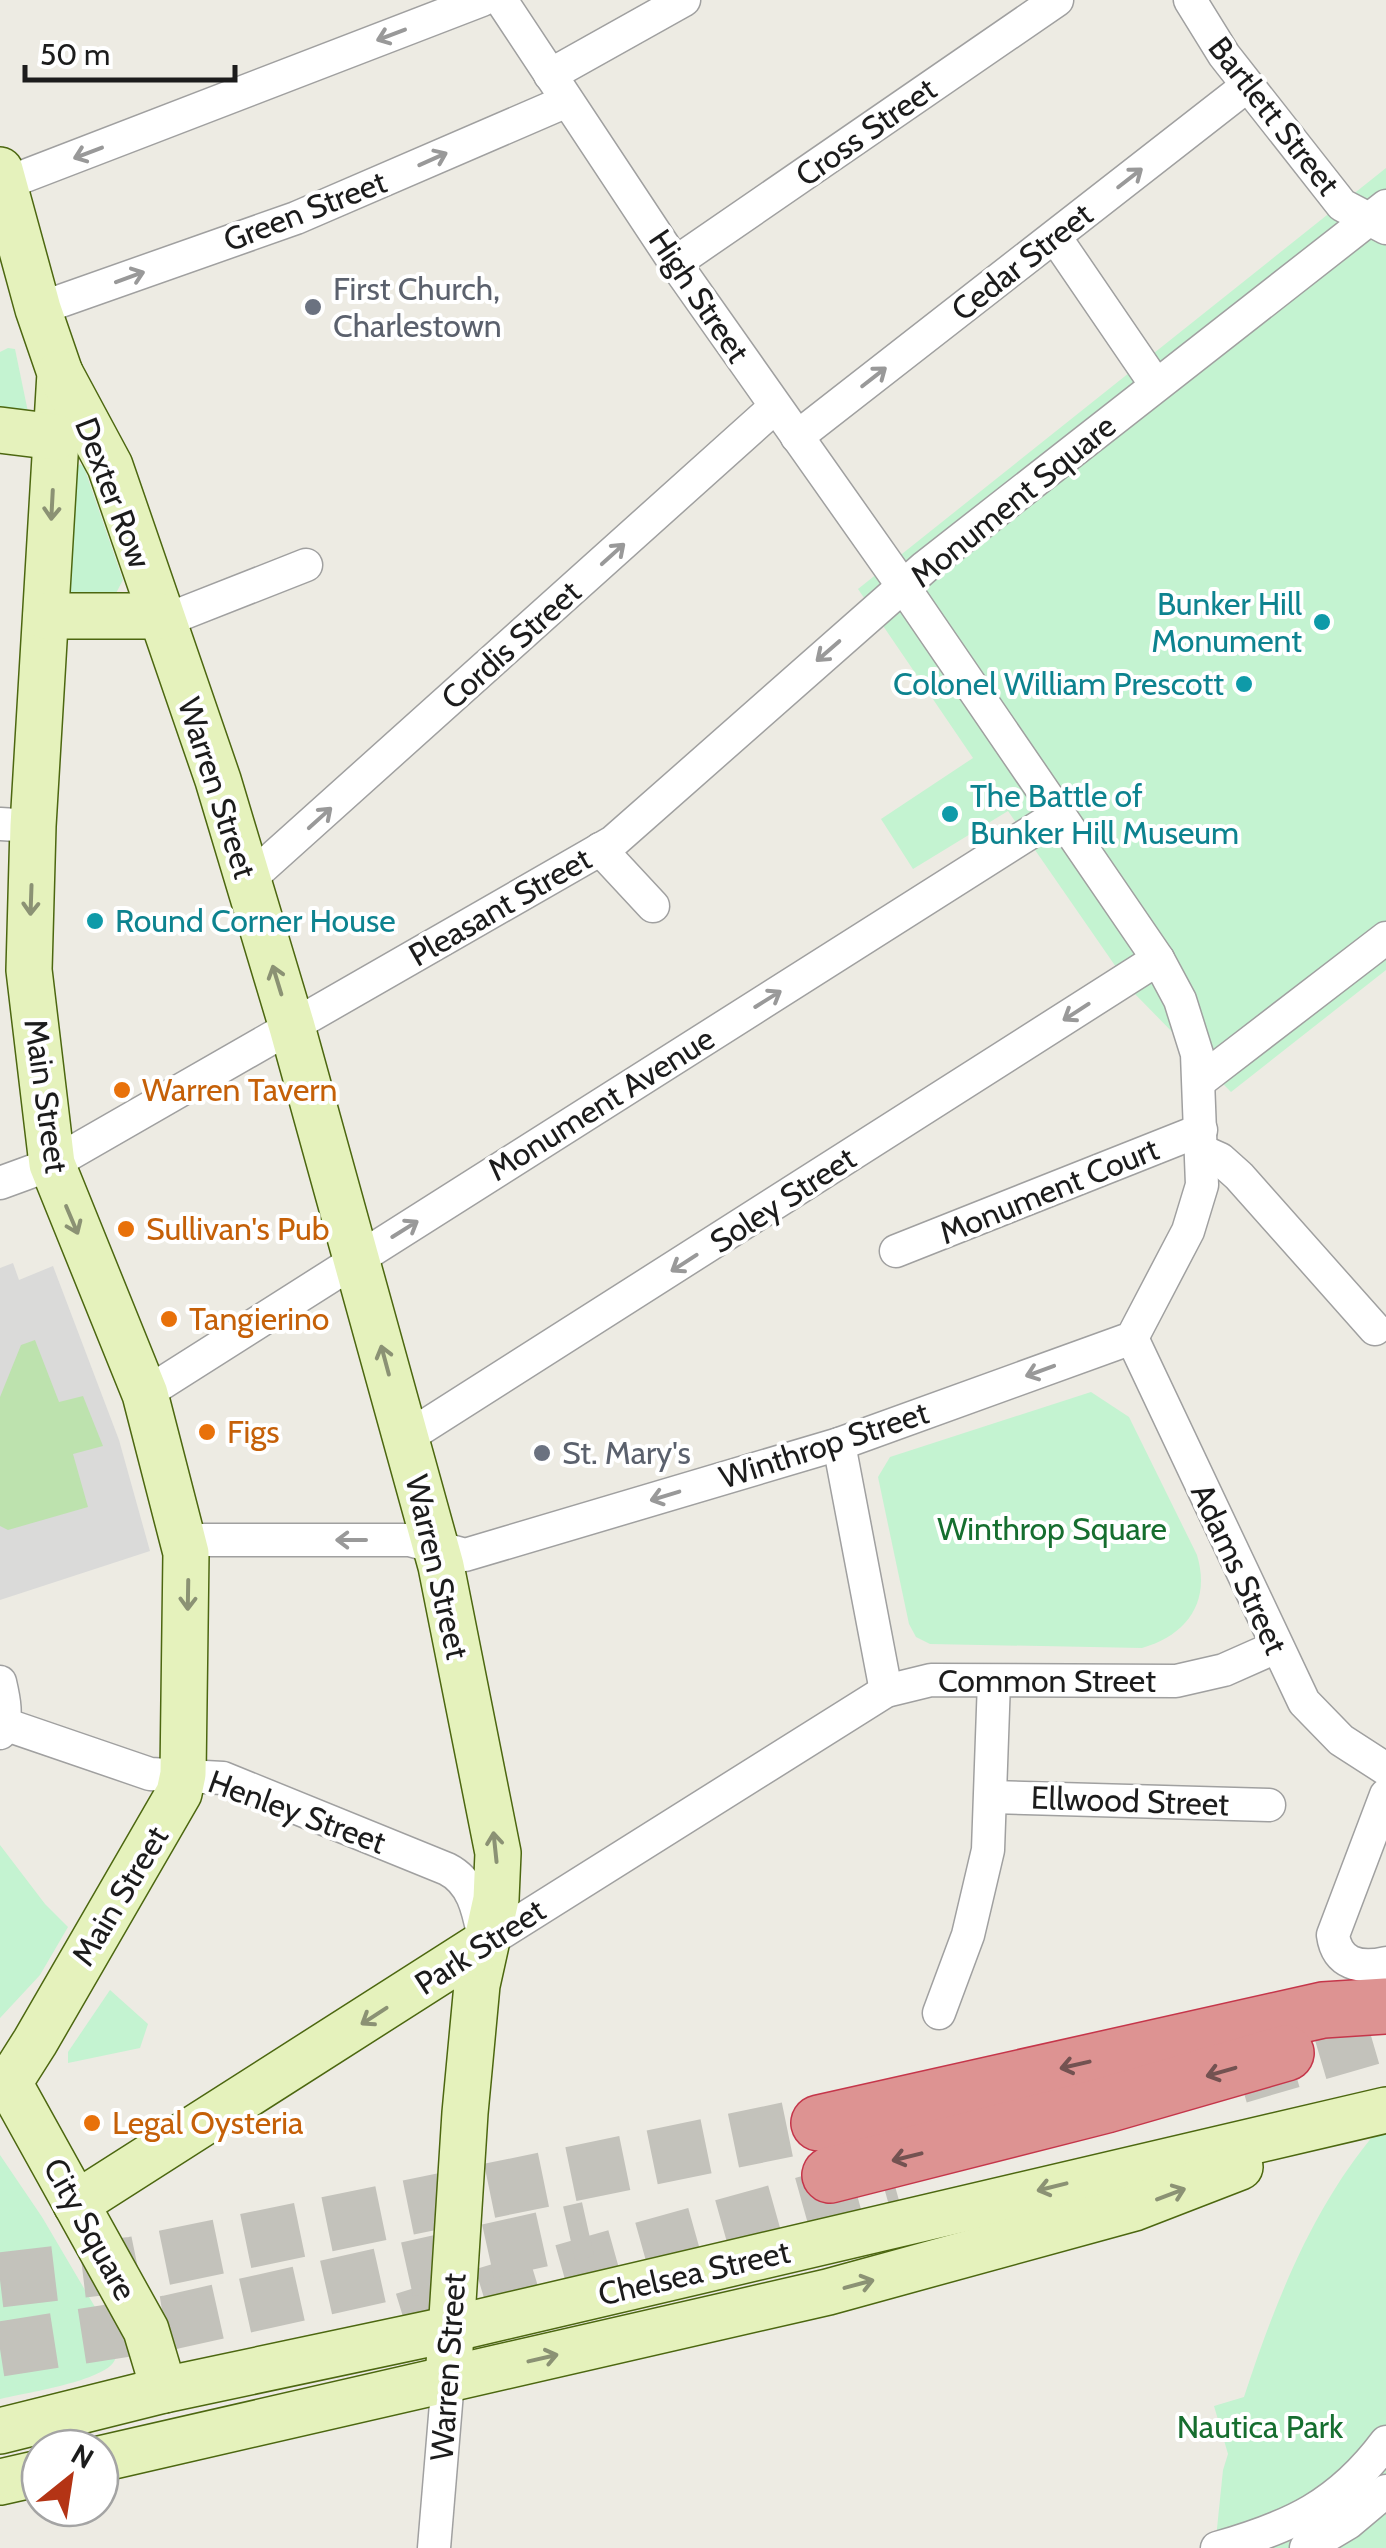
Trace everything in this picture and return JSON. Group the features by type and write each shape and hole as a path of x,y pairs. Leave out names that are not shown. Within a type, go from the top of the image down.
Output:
{"highway":[{"path":"819,2122 1324,2010 1360,2006"},
{"path":"830,2175 1106,2105 1360,2006"}],"main road":[{"name":"Main Street","path":"2,177 19,316 60,373 46,616 17,825 52,1164 145,1394 188,1564 183,1774 169,1814 4,2086"},
{"name":"Dexter Row","path":"60,373 110,466 160,619"},
{"path":"0,430 56,437"},
{"path":"46,616 160,619"},
{"name":"Warren Street","path":"160,619 218,780 358,1260 437,1550 498,1853 496,1898 485,1943 464,2113 448,2380"},
{"name":"Park Street","path":"76,2204 485,1943"},
{"name":"City Square","path":"4,2086 76,2204 150,2340 164,2390"},
{"name":"Chelsea Street","path":"0,2431 164,2390 451,2330 1386,2110"},
{"name":"Chelsea Street","path":"120,2454 828,2292 1122,2212 1386,2110"}],"street":[{"path":"2,177 482,0"},
{"name":"High Street","path":"500,0 676,263 903,588"},
{"name":"Green Street","path":"19,316 296,218 559,88 684,0"},
{"name":"Cross Street","path":"676,263 1057,0"},
{"name":"Bartlett Street","path":"1190,0 1214,41 1342,205 1381,218"},
{"name":"Cedar Street","path":"797,437 1248,86"},
{"name":"Monument Square","path":"1200,1081 1190,1026 1158,959 903,588 1156,385 1381,218"},
{"path":"1055,237 1156,385"},
{"name":"Cordis Street","path":"246,882 775,407"},
{"path":"160,619 306,565"},
{"name":"Pleasant Street","path":"0,1183 52,1164 613,842 903,588"},
{"name":"Monument Avenue","path":"145,1394 1058,815"},
{"path":"600,849 653,906"},
{"path":"1132,1338 1194,1215 1202,1185 1200,1081 1386,938"},
{"name":"Soley Street","path":"406,1438 1158,959"},
{"path":"1202,1141 1239,1176 1375,1329"},
{"name":"Monument Court","path":"896,1252 1202,1141"},
{"name":"Winthrop Street","path":"183,1540 410,1540 465,1555 839,1444 1132,1338"},
{"name":"Adams Street","path":"1132,1338 1304,1702 1320,1721 1362,1756 1386,1769"},
{"path":"839,1444 886,1691"},
{"name":"Common Street","path":"886,1691 931,1680 1176,1682 1224,1670 1276,1647"},
{"path":"940,2012 980,1893 988,1850 994,1681"},
{"path":"0,1682 2,1729"},
{"name":"Park Street","path":"485,1943 886,1691"},
{"name":"Henley Street","path":"2,1729 150,1774 223,1778 455,1873 475,1898 485,1943"},
{"path":"1360,2006 1333,1940 1334,1924 1386,1794"},
{"name":"Ellwood Street","path":"992,1797 1269,1805"},
{"path":"1360,2006 1362,1966 1386,1962"},
{"name":"Warren Street","path":"434,2548 448,2380"},
{"path":"1217,2548 1270,2532 1309,2514 1348,2486 1386,2442"},
{"path":"1306,2548 1348,2523 1386,2492"}],"shaded area":[{"path":"13,1263 19,1280 53,1266 119,1440 150,1551 0,1600 0,1268"}],"green space":[{"path":"1386,168 1386,970 1231,1092 1134,993 1008,811 913,869 881,819 973,758 858,589"},
{"path":"15,349 28,412 0,415 0,352"},
{"path":"80,464 123,580 115,595 71,594 68,590 76,469"},
{"path":"35,1340 59,1402 83,1396 103,1446 73,1454 88,1507 8,1530 0,1526 0,1397 21,1345"},
{"name":"Winthrop Square","path":"1091,1392 1129,1417 1197,1555 1201,1588 1192,1614 1172,1635 1142,1648 930,1644 916,1637 909,1624 878,1477 890,1457"},
{"path":"0,1845 45,1904 68,1927 40,1975 0,2018"},
{"path":"110,1990 148,2024 140,2048 68,2063 68,2052"},
{"name":"Nautica Park","path":"1386,2121 1386,2548 1215,2548 1228,2454 1214,2406 1244,2397 1270,2323 1319,2216 1361,2151"},
{"path":"0,2155 42,2217 115,2341 116,2358 93,2376 0,2399"}],"tunnel":[{"path":"1239,2076 1386,2033"},
{"path":"0,2280 134,2264 819,2123"},
{"path":"404,2320 893,2179"},
{"path":"0,2349 167,2323 588,2229"}],"place":[{"name":"First Church, Charlestown","path":"313,307"},
{"name":"Bunker Hill Monument","path":"1322,622"},
{"name":"Colonel William Prescott","path":"1244,684"},
{"name":"The Battle of Bunker Hill Museum","path":"950,814"},
{"name":"Round Corner House","path":"95,921"},
{"name":"Warren Tavern","path":"122,1090"},
{"name":"Sullivan's Pub","path":"126,1229"},
{"name":"Tangierino","path":"169,1319"},
{"name":"Figs","path":"207,1432"},
{"name":"St. Mary's","path":"542,1453"},
{"name":"Legal Oysteria","path":"92,2123"}]}
